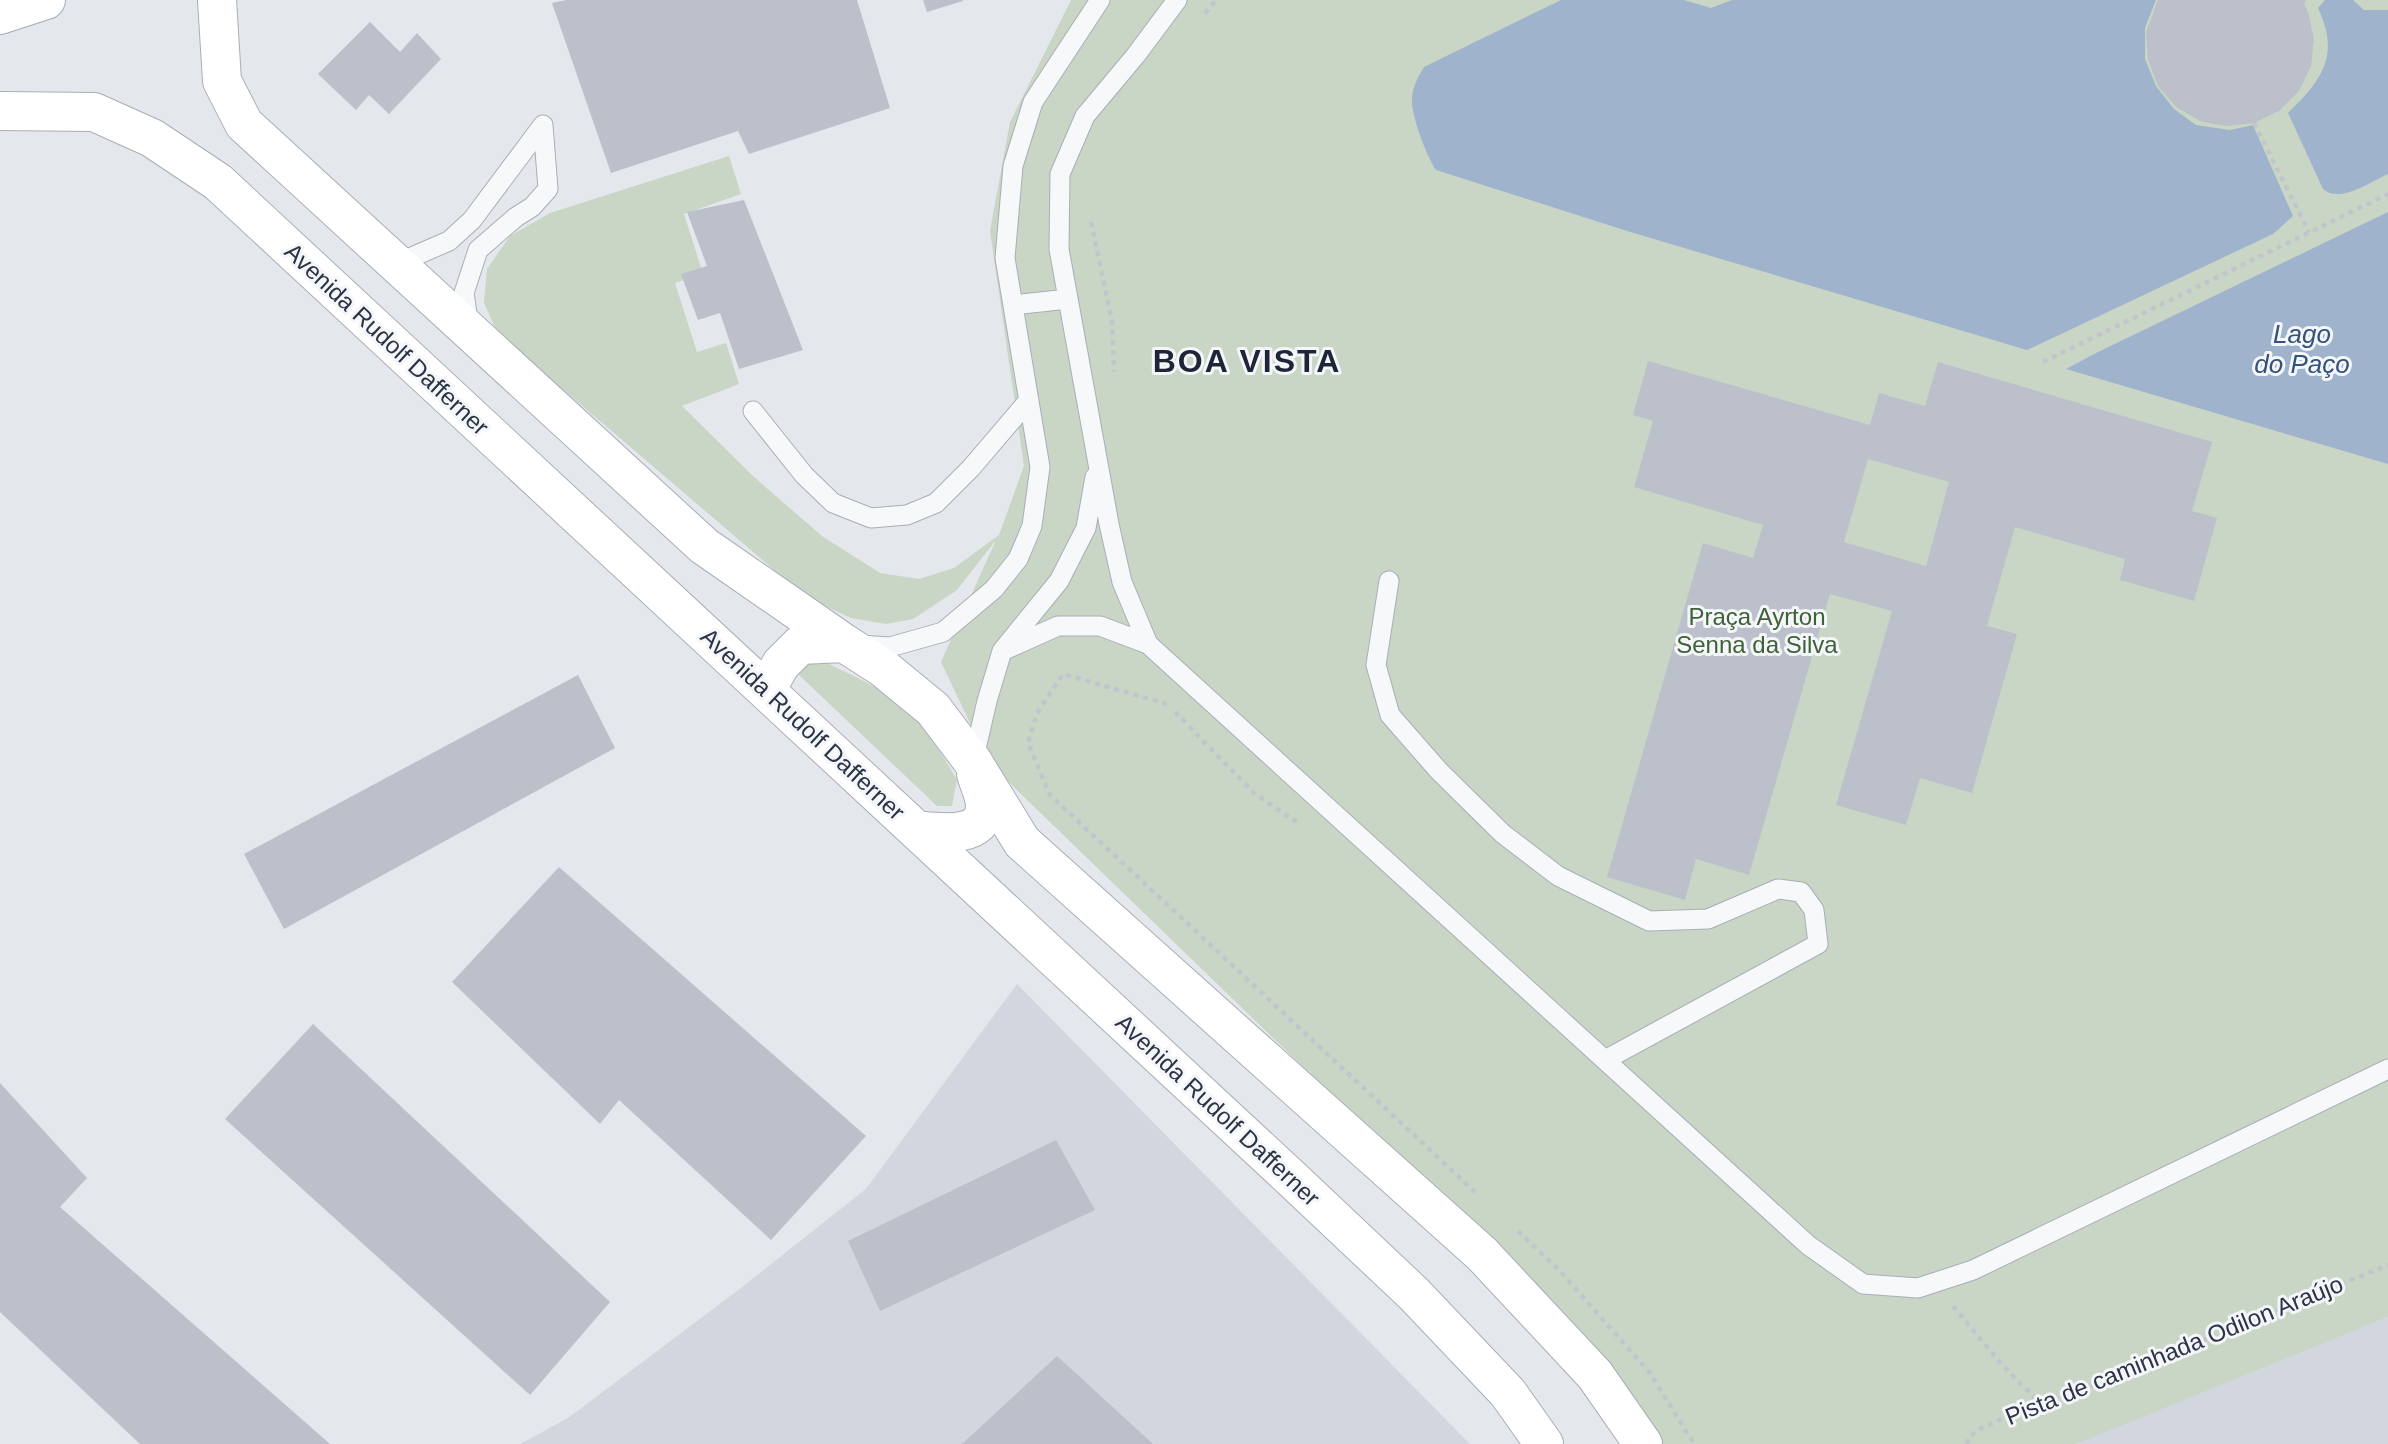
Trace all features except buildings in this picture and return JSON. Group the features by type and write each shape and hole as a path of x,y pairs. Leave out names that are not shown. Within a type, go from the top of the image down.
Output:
{"main road":[{"path":"0,15 46,0"},
{"path":"217,0 222,81 244,124 704,546 883,668 933,709 973,762 1022,842 1482,1254 1595,1375 1643,1444"},
{"name":"Avenida Rudolf Dafferner","path":"0,111 94,112 152,138 218,182 1414,1294 1508,1394 1545,1444"},
{"path":"766,690 781,664 800,645 844,643"},
{"path":"916,830 954,833 967,831 978,823 985,807 973,762"}],"lane":[{"path":"844,643 890,647 943,632 994,589 1018,559 1032,526 1040,467 1005,258 1013,166 1033,102 1100,0"},
{"path":"1148,645 1122,582 1098,462 1059,249 1060,174 1085,116 1177,0"},
{"path":"396,264 449,241 472,220 543,125 548,189 532,206 478,250 464,293 469,331"},
{"path":"1013,305 1068,299"},
{"path":"753,411 804,475 833,503 871,518 907,515 936,503 971,468 1029,400"},
{"path":"973,762 1002,651 1059,581 1086,528 1098,462"},
{"path":"1389,580 1376,664 1390,715 1439,771 1514,842 1558,876 1649,920 1708,919 1778,889 1801,892 1814,910 1818,944 1605,1060"},
{"path":"1002,651 1058,626 1100,626 1148,645 1808,1245 1863,1284 1918,1287 1973,1270 2388,1069"}],"path":[{"path":"1200,19 1216,0"},
{"path":"2254,123 2309,232"},
{"path":"2043,362 2388,194"},
{"path":"1089,212 1112,321 1114,385"},
{"path":"1327,807 1301,826 1255,794 1166,703 1063,674 1037,713 1028,743 1050,795 1478,1194"},
{"path":"1508,1222 1559,1270 1650,1373 1694,1444"},
{"name":"Pista de caminhada Odilon Araújo","path":"1966,1444 1975,1431 2039,1402 2103,1381 2388,1265"},
{"path":"1933,1283 2003,1366 2039,1402"}],"shaded area":[{"path":"1017,984 1470,1444 520,1444 568,1418 741,1288 866,1189"},
{"path":"2388,1317 2388,1444 2076,1444 2114,1428"}],"green space":[{"name":"Praça Ayrton Senna da Silva","path":"1071,0 2388,0 2388,1317 2076,1444 1655,1444 1520,1277 989,763 941,662 996,540 957,590 913,619 886,624 851,618 806,597 498,334 484,303 487,269 510,236 550,213 729,156 741,194 684,214 703,274 675,283 697,352 726,343 739,384 682,406 754,477 822,536 880,573 919,579 954,568 999,535 1024,466 990,231 1010,122"},
{"path":"813,656 877,688 911,714 936,746 957,780 952,806 937,806 799,675"}],"water":[{"path":"1561,0 1684,0 1711,8 1732,0 2156,0 2145,28 2145,59 2156,86 2174,109 2196,125 2230,130 2253,125 2293,216 2273,234 2027,350 1627,231 1436,170 1420,135 1412,105 1415,86 1424,67"},
{"path":"2325,0 2353,0 2364,10 2388,10 2388,174 2355,190 2338,194 2323,189 2288,113 2311,89 2324,65 2328,39 2318,8"},
{"name":"Lago do Paço","path":"2388,212 2388,464 2066,369 2096,353"}],"district":[{"name":"BOA VISTA","path":"1247,361"}]}
